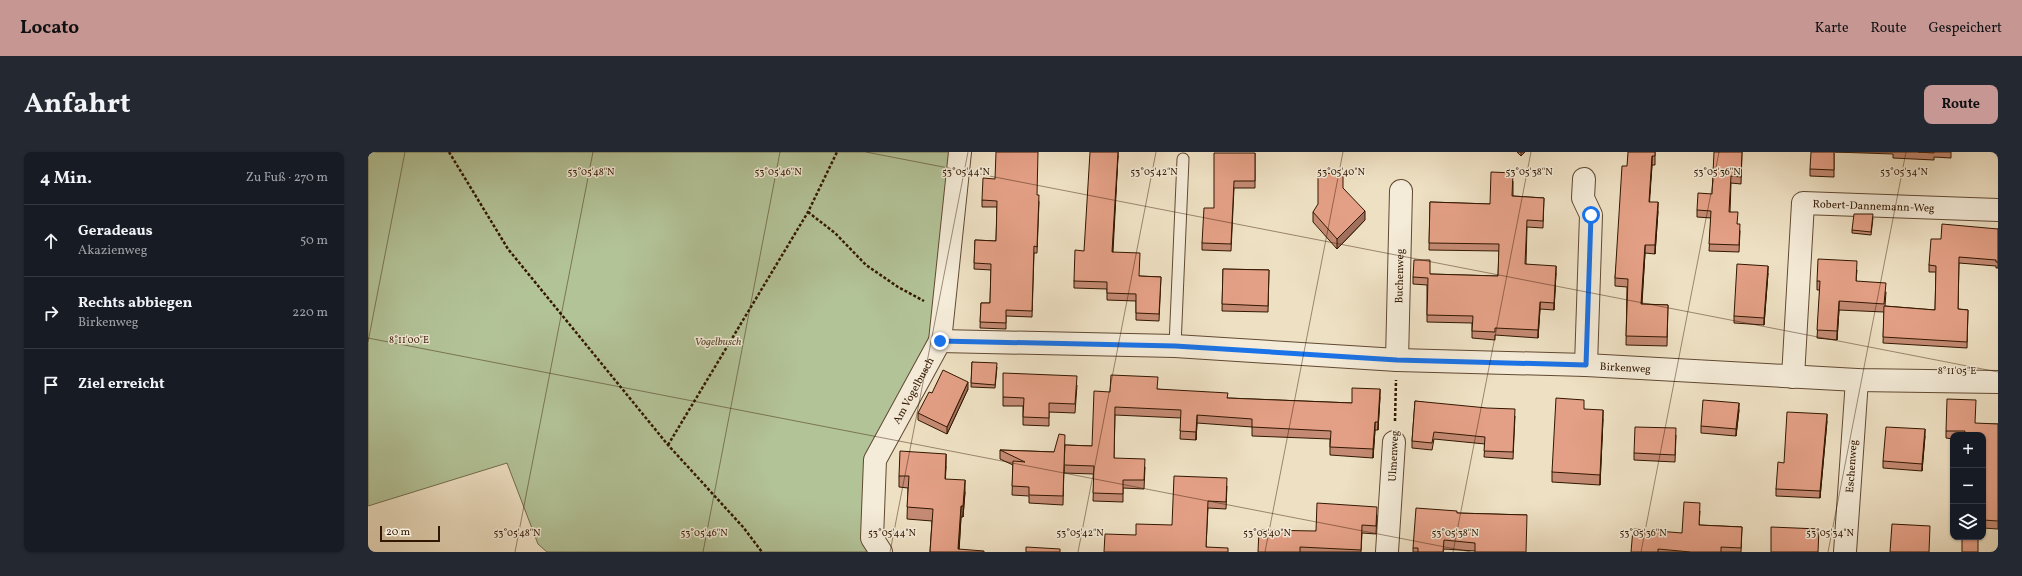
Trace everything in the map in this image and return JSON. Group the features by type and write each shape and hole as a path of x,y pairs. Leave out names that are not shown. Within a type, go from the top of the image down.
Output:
{"street":[{"name":"Am Vogelbusch","path":"881,552 872,538 874,460 940,341 960,152"},
{"path":"1584,179 1583,198 1591,215 1586,365"},
{"name":"Buchenweg","path":"1397,360 1401,191"},
{"name":"Robert-Dannemann-Weg","path":"1793,377 1803,203 1998,210"},
{"name":"Birkenweg","path":"940,341 1175,346 1397,360 1586,365 1857,380 1998,382"},
{"name":"Eschenweg","path":"1845,552 1857,380"},
{"name":"Ulmenweg","path":"1387,552 1394,442"}],"lane":[{"path":"1175,346 1183,159"}],"path":[{"path":"449,152 508,249 668,445 743,526 762,552"},
{"path":"668,445 808,212 837,152"},
{"path":"808,212 834,233 866,265 898,287 942,311"},
{"name":"Ulmenweg","path":"1394,442 1397,360"}],"green space":[{"name":"Vogelbusch","path":"368,152 952,152 940,330 870,458 875,552 547,552 538,544 507,463 368,506"}],"building":[{"path":"996,152 1038,152 1037,195 1039,195 1037,247 1034,246 1032,311 1006,310 1006,323 980,322 981,303 990,303 991,264 974,263 975,240 996,241 997,201 982,200 983,178 995,179"},
{"path":"1090,152 1118,152 1112,252 1140,253 1139,276 1161,277 1159,314 1136,313 1136,294 1107,293 1107,282 1074,281 1075,250 1084,251"},
{"path":"1628,152 1655,152 1655,156 1652,156 1649,202 1658,202 1655,245 1645,245 1641,304 1668,305 1667,337 1626,336 1628,279 1615,278 1622,166 1627,166"},
{"path":"1714,152 1742,152 1741,177 1731,176 1729,212 1738,212 1737,224 1740,224 1739,245 1709,244 1711,211 1697,210 1698,193 1712,194"},
{"path":"1811,152 1834,152 1834,170 1810,169"},
{"path":"1214,153 1255,153 1255,181 1234,181 1231,244 1202,243 1204,208 1214,208"},
{"path":"1491,172 1513,173 1512,196 1544,198 1543,221 1527,220 1525,264 1556,266 1554,303 1540,302 1538,330 1495,328 1495,332 1472,331 1473,316 1427,315 1428,278 1413,277 1414,260 1430,260 1430,274 1498,276 1499,244 1429,243 1430,202 1490,204"},
{"path":"1318,173 1343,174 1343,188 1365,211 1337,239 1313,212 1318,204"},
{"path":"1854,214 1873,214 1871,232 1852,230"},
{"path":"1942,224 1998,229 1998,262 1996,262 1996,260 1959,257 1958,309 1968,310 1967,342 1883,337 1884,306 1935,310 1936,266 1929,265 1931,239 1941,239"},
{"path":"1818,259 1857,261 1856,281 1886,283 1884,304 1839,301 1837,331 1817,330 1820,281 1817,281"},
{"path":"1737,264 1768,266 1764,318 1734,316"},
{"path":"1223,269 1269,270 1268,306 1222,304"},
{"path":"972,362 997,363 995,385 971,383"},
{"path":"943,370 968,382 947,427 918,413 929,392 932,393"},
{"path":"1003,373 1077,376 1075,404 1049,403 1049,418 1023,417 1024,398 1003,397"},
{"path":"1111,375 1158,377 1157,389 1228,393 1227,398 1352,403 1352,388 1380,389 1378,422 1375,422 1373,449 1330,447 1331,431 1252,427 1252,419 1197,415 1196,432 1180,431 1181,410 1115,407 1114,458 1145,459 1144,480 1123,480 1123,494 1093,493 1094,466 1064,465 1065,445 1092,446 1094,391 1110,392"},
{"path":"1556,398 1584,400 1584,409 1603,410 1600,475 1552,472"},
{"path":"1947,399 1976,400 1975,423 1998,424 1998,521 1986,520 1986,432 1946,431"},
{"path":"1703,400 1739,403 1736,429 1701,426"},
{"path":"1415,401 1487,408 1515,409 1513,452 1484,451 1485,437 1434,432 1432,443 1412,441"},
{"path":"1787,412 1827,414 1820,491 1776,489 1778,462 1784,463"},
{"path":"1635,427 1676,428 1675,455 1634,453"},
{"path":"1886,427 1925,429 1922,464 1883,461"},
{"path":"1059,434 1065,435 1063,496 1029,495 1029,487 1012,486 1013,461 1025,462 1000,450 1054,452"},
{"path":"900,451 946,454 945,479 965,480 963,506 961,506 958,549 984,552 930,552 933,509 907,507 909,476 899,476"},
{"path":"1174,476 1227,478 1226,502 1208,501 1206,547 1228,548 1228,552 1104,552 1105,534 1136,535 1136,524 1172,525"},
{"path":"1684,502 1700,503 1699,525 1742,527 1741,548 1721,547 1721,552 1691,552 1658,549 1658,552 1631,552 1633,529 1682,533"},
{"path":"1317,503 1377,507 1376,526 1362,525 1361,550 1300,547 1300,552 1258,552 1259,530 1316,531"},
{"path":"1416,508 1457,511 1457,513 1527,515 1526,552 1475,552 1475,543 1444,540 1443,552 1418,552 1418,548 1413,548"},
{"path":"1892,524 1930,526 1929,552 1890,552"},
{"path":"1771,527 1819,529 1818,552 1771,552"},
{"path":"1962,540 1978,540 1978,552 1962,552"},
{"path":"1026,547 1060,549 1060,552 1026,552"}],"route":[{"path":"940,341 1175,346 1397,360 1586,365 1591,215"}]}
